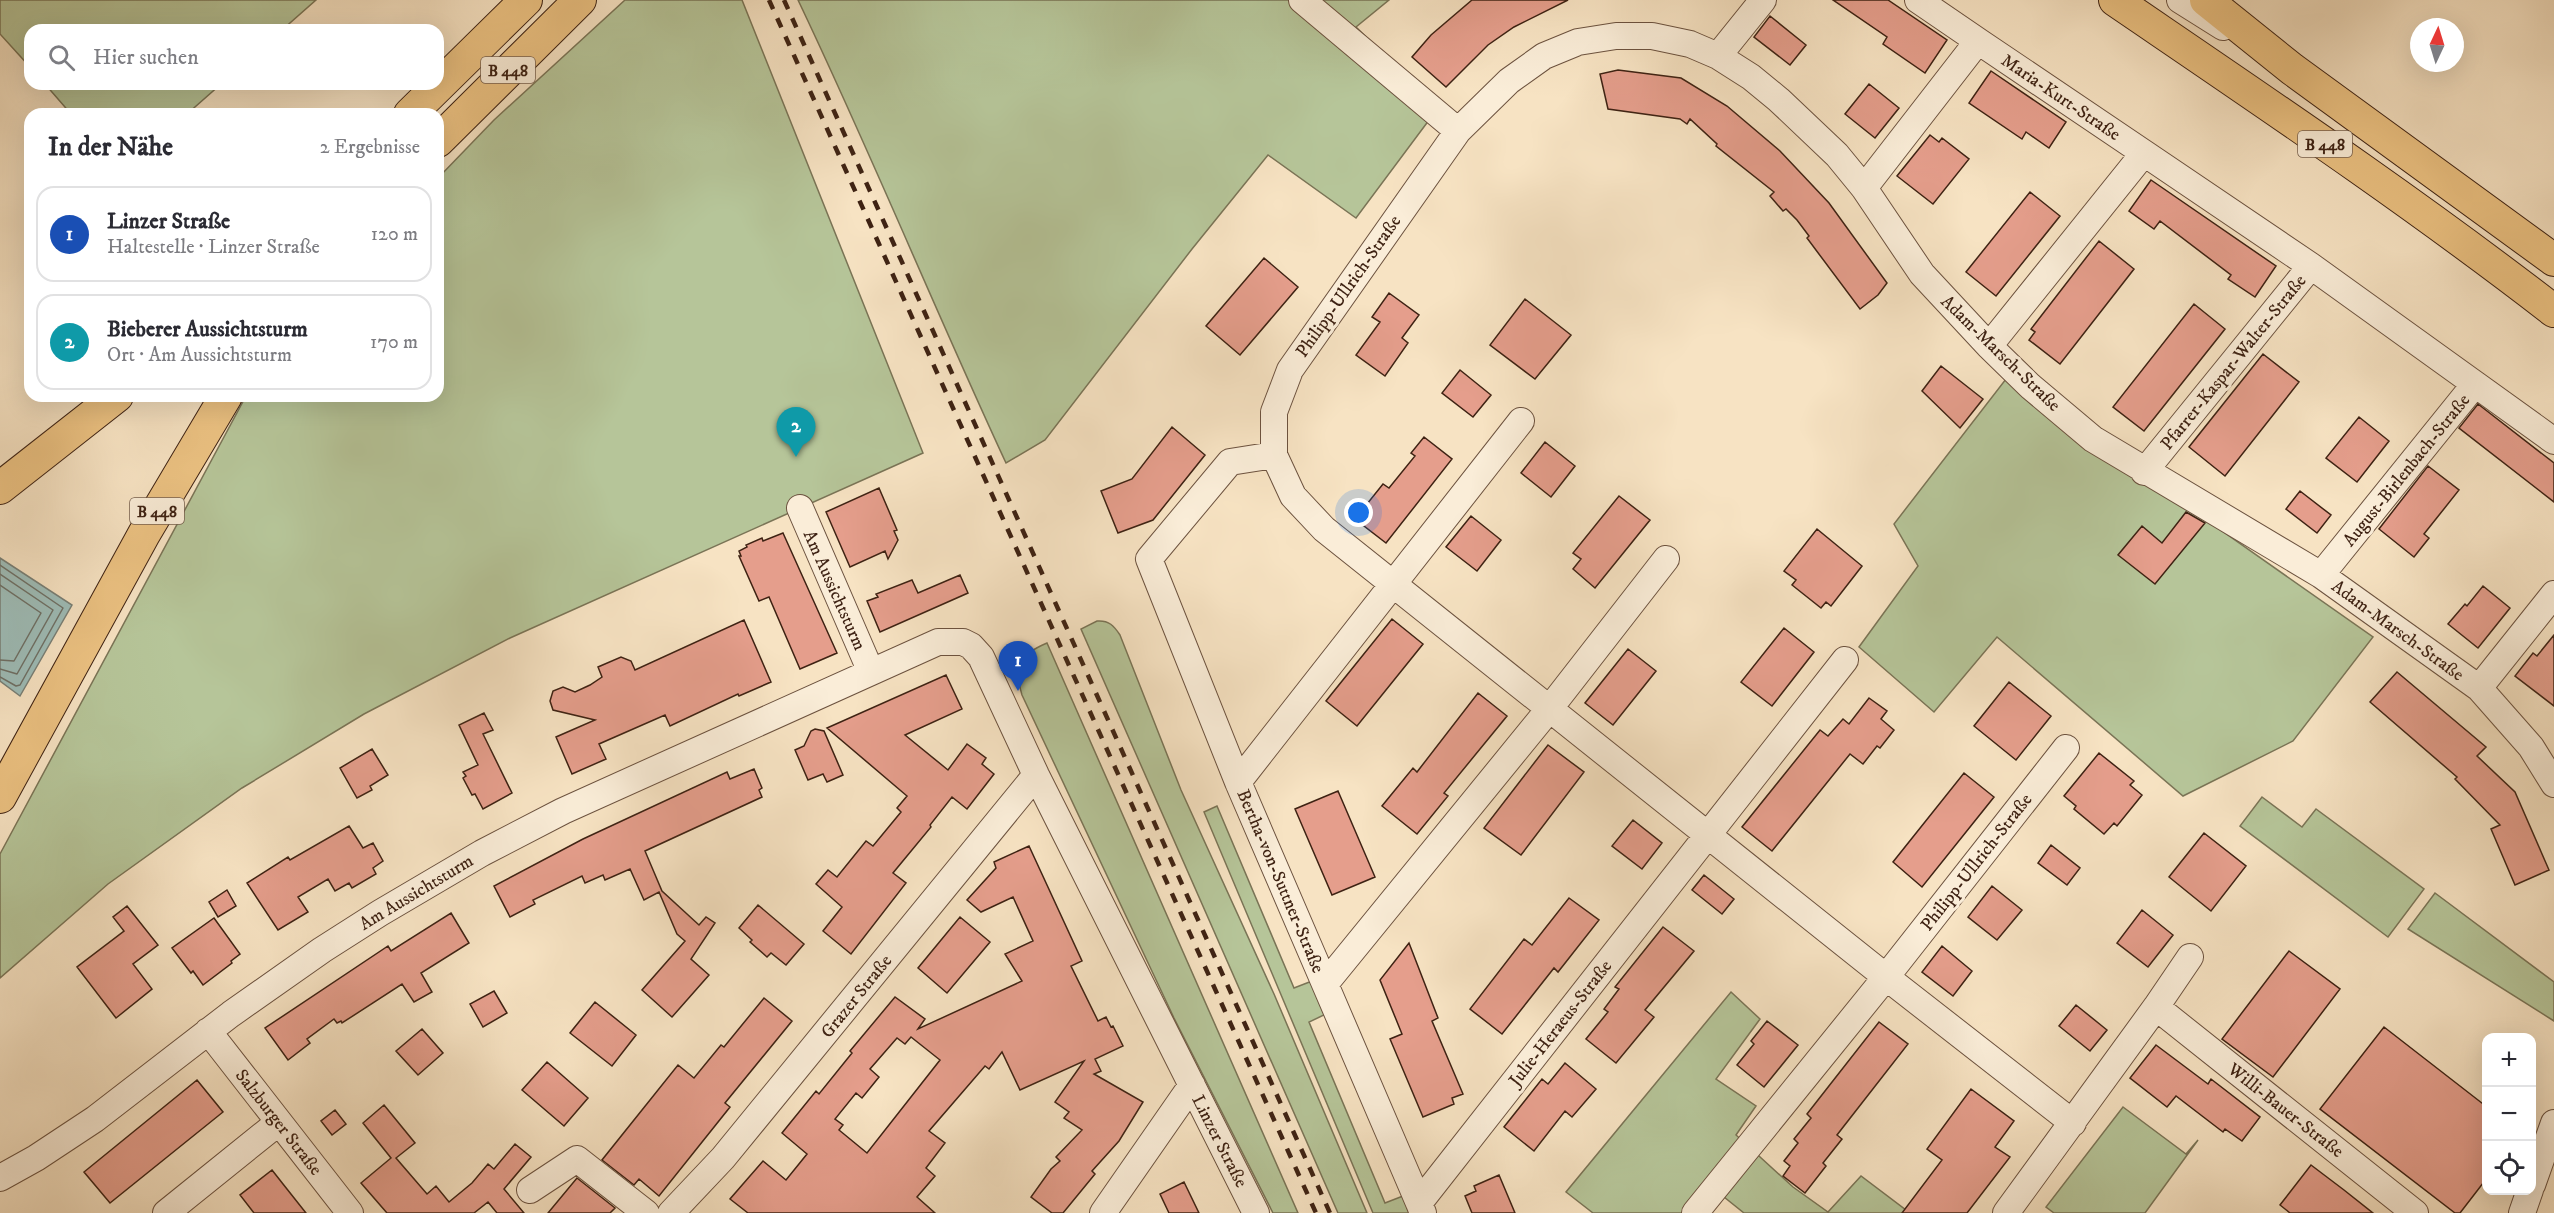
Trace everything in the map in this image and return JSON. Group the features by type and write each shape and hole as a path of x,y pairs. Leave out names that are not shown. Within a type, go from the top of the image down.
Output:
{"main road":[{"name":"B 448","path":"444,81 526,0"},
{"name":"B 448","path":"444,135 580,0"},
{"name":"B 448","path":"2115,0 2270,105 2461,241 2554,311"},
{"name":"B 448","path":"2206,0 2292,69 2554,260"},
{"name":"B 448","path":"417,108 435,90"},
{"path":"0,488 109,402"},
{"name":"B 448","path":"0,797 144,534 222,402"}],"street":[{"path":"1302,0 1458,130"},
{"path":"1718,56 1763,0"},
{"name":"Maria-Kurt-Straße","path":"1918,0 2144,153"},
{"path":"2180,0 2292,69"},
{"name":"Adam-Marsch-Straße","path":"1458,130 1509,81 1544,56 1578,42 1616,36 1652,36 1690,44 1718,56 1751,77 1779,100 1837,155 1864,188 1922,274 2030,386 2093,439 2144,472 2321,575 2479,688 2531,747 2554,784"},
{"path":"1864,188 1978,41"},
{"name":"Philipp-Ullrich-Straße","path":"1458,130 1290,370 1274,412 1274,455 1293,496 1324,529 1886,977 2073,1123"},
{"path":"1989,346 2144,153"},
{"name":"Pfarrer-Kaspar-Walter-Straße","path":"2144,153 2311,266 2144,472"},
{"path":"2311,266 2475,384"},
{"name":"August-Birlenbach-Straße","path":"2321,575 2475,384 2554,441"},
{"path":"1394,584 1521,421"},
{"path":"1238,782 1149,559 1230,462 1274,455"},
{"name":"Am Aussichtsturm","path":"800,508 871,672"},
{"path":"1550,708 1666,559"},
{"name":"Bertha-von-Suttner-Straße","path":"1394,584 1238,782 1325,984 1550,708"},
{"path":"2479,688 2554,594"},
{"name":"Am Aussichtsturm","path":"0,1178 36,1158 95,1119 208,1031 322,950 482,853 563,811 938,642 963,642 976,650"},
{"name":"Linzer Straße","path":"976,650 1036,775 1256,1213"},
{"path":"1708,835 1845,660"},
{"name":"Philipp-Ullrich-Straße","path":"1886,977 2066,748"},
{"name":"Grazer Straße","path":"671,1213 723,1158 1036,775"},
{"name":"Julie-Heraeus-Straße","path":"1421,1208 1708,835"},
{"path":"2011,1211 2190,957"},
{"path":"1695,1213 1886,977"},
{"path":"1325,984 1421,1208"},
{"name":"Willi-Bauer-Straße","path":"2156,1007 2415,1213"},
{"name":"Salzburger Straße","path":"208,1031 350,1213"},
{"path":"1103,1213 1192,1085"},
{"path":"166,1213 279,1122"},
{"path":"2536,1174 2554,1124"},
{"path":"530,1190 577,1159 646,1213"},
{"path":"2522,1213 2529,1195"}],"green space":[{"path":"0,0 316,0 289,24 24,24 24,60 0,34"},
{"path":"625,0 742,0 923,453 510,638 364,714 242,788 108,884 0,978 0,854 243,402 444,402 444,172 494,120"},
{"path":"798,0 1389,0 1356,27 1438,108 1356,218 1268,155 1192,249 1045,440 1006,463"},
{"path":"50,90 214,90 194,108 66,108"},
{"path":"2006,379 2373,637 2293,741 2183,796 1997,637 1934,712 1859,647 1918,566 1894,524"},
{"path":"1097,621 1111,624 1120,635 1181,790 1274,994 1367,1213 1338,1213 1081,629"},
{"path":"1047,643 1298,1213 1273,1213 1174,1018 1022,695 1018,675 1021,662 1030,652"},
{"path":"2262,797 2302,827 2316,809 2424,889 2388,937 2240,826"},
{"path":"1217,806 1294,988 1312,981 1326,1014 1309,1022 1385,1203 1403,1196 1411,1213 1373,1213 1204,812"},
{"path":"2435,893 2554,982 2554,1021 2408,929"},
{"path":"1731,992 1760,1019 1716,1079 1756,1106 1736,1135 1793,1187 1828,1212 1861,1176 1910,1213 1744,1213 1709,1185 1686,1213 1593,1213 1566,1192"},
{"path":"2123,1107 2186,1154 2198,1140 2145,1213 2054,1213 2046,1207"}],"water":[{"path":"0,558 72,605 20,696 0,681"}],"building":[{"path":"1472,0 1568,0 1514,27 1488,45 1446,87 1412,57 1431,35"},
{"path":"1833,0 1888,0 1947,40 1925,73 1883,44 1887,37"},
{"path":"1770,16 1806,45 1790,65 1754,37"},
{"path":"1618,70 1681,78 1727,106 1780,151 1829,203 1887,283 1878,295 1860,309 1807,238 1809,236 1797,220 1786,209 1783,211 1770,196 1774,192 1716,146 1717,144 1690,119 1687,124 1680,119 1608,109 1600,74"},
{"path":"1991,71 2066,122 2049,148 2026,132 2022,139 1969,103"},
{"path":"1869,84 1899,108 1875,138 1845,114"},
{"path":"1930,135 1939,142 1942,138 1969,159 1933,204 1897,176"},
{"path":"2151,180 2276,266 2255,297 2228,279 2231,275 2160,221 2154,229 2129,211"},
{"path":"2030,192 2060,216 1996,296 1966,272"},
{"path":"2099,241 2134,269 2060,364 2029,340 2035,332 2031,329"},
{"path":"1264,258 1298,287 1240,355 1206,326"},
{"path":"1389,293 1419,315 1402,338 1408,343 1385,376 1356,355 1380,322 1372,317"},
{"path":"1525,299 1571,335 1535,379 1490,345"},
{"path":"2194,304 2225,329 2144,431 2113,407"},
{"path":"2263,354 2299,382 2225,476 2189,447"},
{"path":"1941,366 1983,399 1960,428 1922,391"},
{"path":"1460,370 1491,395 1473,417 1442,393"},
{"path":"2478,404 2554,463 2554,502 2459,428"},
{"path":"2359,417 2389,441 2357,482 2326,458"},
{"path":"1172,427 1205,455 1153,520 1118,533 1101,491 1132,479"},
{"path":"1424,437 1452,459 1386,543 1355,519 1383,484 1389,488 1415,456 1411,453"},
{"path":"1545,442 1575,466 1551,497 1521,473"},
{"path":"2428,466 2459,490 2424,534 2429,538 2414,557 2379,529"},
{"path":"879,488 897,530 894,531 898,540 888,559 885,551 850,567 826,512"},
{"path":"2300,491 2331,515 2317,533 2286,509"},
{"path":"1619,496 1650,520 1595,588 1573,569 1581,559 1573,553"},
{"path":"2186,512 2205,523 2155,584 2118,555 2142,526 2162,543"},
{"path":"1471,516 1501,540 1477,571 1446,547"},
{"path":"1817,529 1862,566 1831,606 1826,602 1821,608 1792,585 1796,580 1784,571"},
{"path":"783,533 837,653 800,669 769,597 759,601 739,556 741,556 739,551 747,547 746,545"},
{"path":"960,575 968,593 880,632 867,601 878,597 876,594 912,580 918,593"},
{"path":"2483,586 2510,608 2478,648 2448,624"},
{"path":"1392,619 1423,644 1357,726 1326,701"},
{"path":"744,620 771,682 739,696 738,694 670,726 665,715 599,744 606,759 572,774 556,737 595,720 553,710 550,701 553,691 563,687 575,692 590,685 602,677 598,667 621,657 631,661 635,670"},
{"path":"1784,628 1814,652 1772,706 1741,682"},
{"path":"2554,635 2554,706 2515,676 2533,653 2537,656"},
{"path":"1628,649 1656,671 1613,725 1585,703"},
{"path":"2397,672 2486,747 2477,756 2515,792 2549,870 2515,885 2491,829 2500,825 2455,779 2457,777 2370,702"},
{"path":"946,675 962,709 905,735 948,770 967,744 986,758 982,764 994,774 967,809 952,797 930,825 931,827 893,873 906,883 851,954 823,931 842,907 816,884 828,870 837,877 866,841 873,846 901,812 897,808 907,796 827,728"},
{"path":"2009,682 2051,716 2016,760 1974,726"},
{"path":"1478,693 1507,716 1444,793 1448,796 1417,834 1382,806 1413,768 1417,772"},
{"path":"1869,698 1887,711 1881,719 1894,730 1863,764 1850,754 1772,851 1742,827 1820,730 1828,736 1843,719 1849,724"},
{"path":"484,713 493,730 483,734 512,793 483,809 463,778 466,776 463,772 478,765 459,725"},
{"path":"815,729 824,731 843,775 827,782 823,774 808,780 795,750 804,746 811,731"},
{"path":"1548,745 1584,772 1521,855 1484,828"},
{"path":"372,749 388,775 370,786 372,790 357,798 340,768"},
{"path":"2099,753 2134,781 2130,785 2142,795 2117,826 2114,823 2104,834 2074,809 2076,806 2064,796"},
{"path":"754,769 762,788 759,790 762,797 645,851 662,891 699,925 706,917 715,923 691,959 709,975 672,1017 642,990 685,941 677,934 659,892 644,900 630,869 605,880 603,875 585,883 582,876 533,900 535,904 510,917 494,886 583,839 727,772 730,779"},
{"path":"1964,773 1994,797 1922,887 1893,862"},
{"path":"1338,791 1375,877 1332,895 1295,809"},
{"path":"1633,820 1662,843 1642,869 1612,846"},
{"path":"349,826 363,848 373,843 383,861 373,868 376,874 352,888 349,883 335,891 328,879 298,897 308,912 278,930 247,883 288,857 290,860"},
{"path":"2204,833 2246,866 2211,911 2169,877"},
{"path":"2051,845 2080,868 2067,885 2038,863"},
{"path":"1029,846 1082,961 1071,966 1098,1021 1106,1017 1123,1046 1095,1059 1101,1071 1094,1074 1143,1102 1119,1141 1092,1171 1095,1174 1063,1213 1052,1213 1031,1197 1051,1169 1060,1161 1056,1157 1082,1130 1064,1118 1069,1112 1055,1102 1084,1061 1020,1090 1002,1052 989,1069 985,1066 929,1131 945,1143 926,1168 935,1176 917,1197 935,1213 748,1213 730,1199 763,1161 786,1180 807,1154 782,1133 816,1091 819,1094 852,1053 850,1051 895,997 925,1019 918,1029 1022,981 1005,954 1033,941 1013,897 981,912 967,900 996,868 994,862","holes":["911,1037 940,1060 867,1153 839,1130 843,1125 835,1119 856,1093 862,1098 879,1077 870,1069 897,1038 905,1044"]},
{"path":"1704,875 1734,899 1722,914 1692,890"},
{"path":"1992,886 2022,910 1997,940 1968,917"},
{"path":"227,890 236,906 218,917 209,902"},
{"path":"1569,898 1599,920 1558,972 1554,968 1502,1034 1470,1009 1524,939 1532,945"},
{"path":"758,905 804,944 786,965 771,953 767,957 750,942 752,940 739,928"},
{"path":"127,906 158,945 133,964 152,989 116,1018 77,967 124,931 113,917"},
{"path":"2142,910 2173,935 2148,967 2117,943"},
{"path":"451,913 469,943 421,973 432,992 414,1002 402,984 342,1023 341,1021 337,1023 334,1019 307,1039 310,1043 288,1060 265,1028 388,946 391,951"},
{"path":"960,917 990,942 947,993 918,968"},
{"path":"214,918 240,954 203,985 172,948"},
{"path":"1663,927 1694,951 1645,1010 1654,1017 1616,1063 1586,1039 1608,1012 1604,1009 1619,989 1615,987"},
{"path":"1409,943 1438,1018 1432,1021 1463,1094 1452,1098 1454,1104 1423,1117 1390,1039 1402,1034 1380,980"},
{"path":"1942,946 1972,971 1953,996 1922,972"},
{"path":"2289,951 2340,989 2273,1077 2222,1039"},
{"path":"494,991 507,1013 483,1027 470,1004"},
{"path":"764,998 792,1021 725,1103 730,1107 659,1196 639,1179 634,1185 602,1160 678,1065 694,1078 721,1045 724,1047"},
{"path":"595,1002 636,1035 612,1066 570,1033"},
{"path":"2076,1005 2107,1030 2090,1051 2059,1026"},
{"path":"1767,1021 1798,1045 1764,1087 1737,1065 1754,1044 1751,1041"},
{"path":"1879,1022 1908,1044 1837,1135 1842,1139 1823,1163 1826,1166 1805,1193 1783,1176 1790,1166 1784,1161 1798,1143 1794,1139 1811,1118 1807,1114"},
{"path":"2384,1027 2482,1103 2482,1184 2460,1213 2455,1213 2320,1109"},
{"path":"422,1029 443,1053 418,1075 396,1051"},
{"path":"2156,1045 2208,1084 2211,1079 2260,1117 2242,1141 2225,1129 2223,1132 2176,1096 2167,1107 2130,1078"},
{"path":"547,1062 588,1098 564,1126 522,1090"},
{"path":"1565,1063 1596,1089 1572,1117 1565,1111 1534,1151 1504,1127 1542,1079 1548,1084"},
{"path":"197,1080 223,1112 110,1203 84,1172"},
{"path":"1971,1089 2014,1121 1995,1147 2010,1157 1967,1213 1902,1213 1942,1160 1927,1149"},
{"path":"384,1105 415,1143 396,1158 427,1194 436,1186 449,1202 472,1183 488,1164 494,1169 515,1144 531,1157 504,1189 524,1213 497,1213 488,1202 474,1213 387,1213 361,1183 391,1158 363,1123"},
{"path":"335,1110 346,1124 332,1135 321,1121"},
{"path":"2311,1165 2373,1213 2290,1213 2280,1205"},
{"path":"272,1170 306,1213 254,1213 240,1195"},
{"path":"1499,1175 1515,1213 1472,1213 1465,1196 1476,1191 1474,1186"},
{"path":"577,1178 615,1208 610,1213 548,1213"},
{"path":"1184,1182 1199,1213 1169,1213 1160,1194"}],"railway":[{"path":"769,0 1316,1213"},
{"path":"784,0 1330,1213"}],"place":[{"name":"Bieberer Aussichtsturm","path":"796,457"},
{"name":"Linzer Straße","path":"1018,691"}]}
